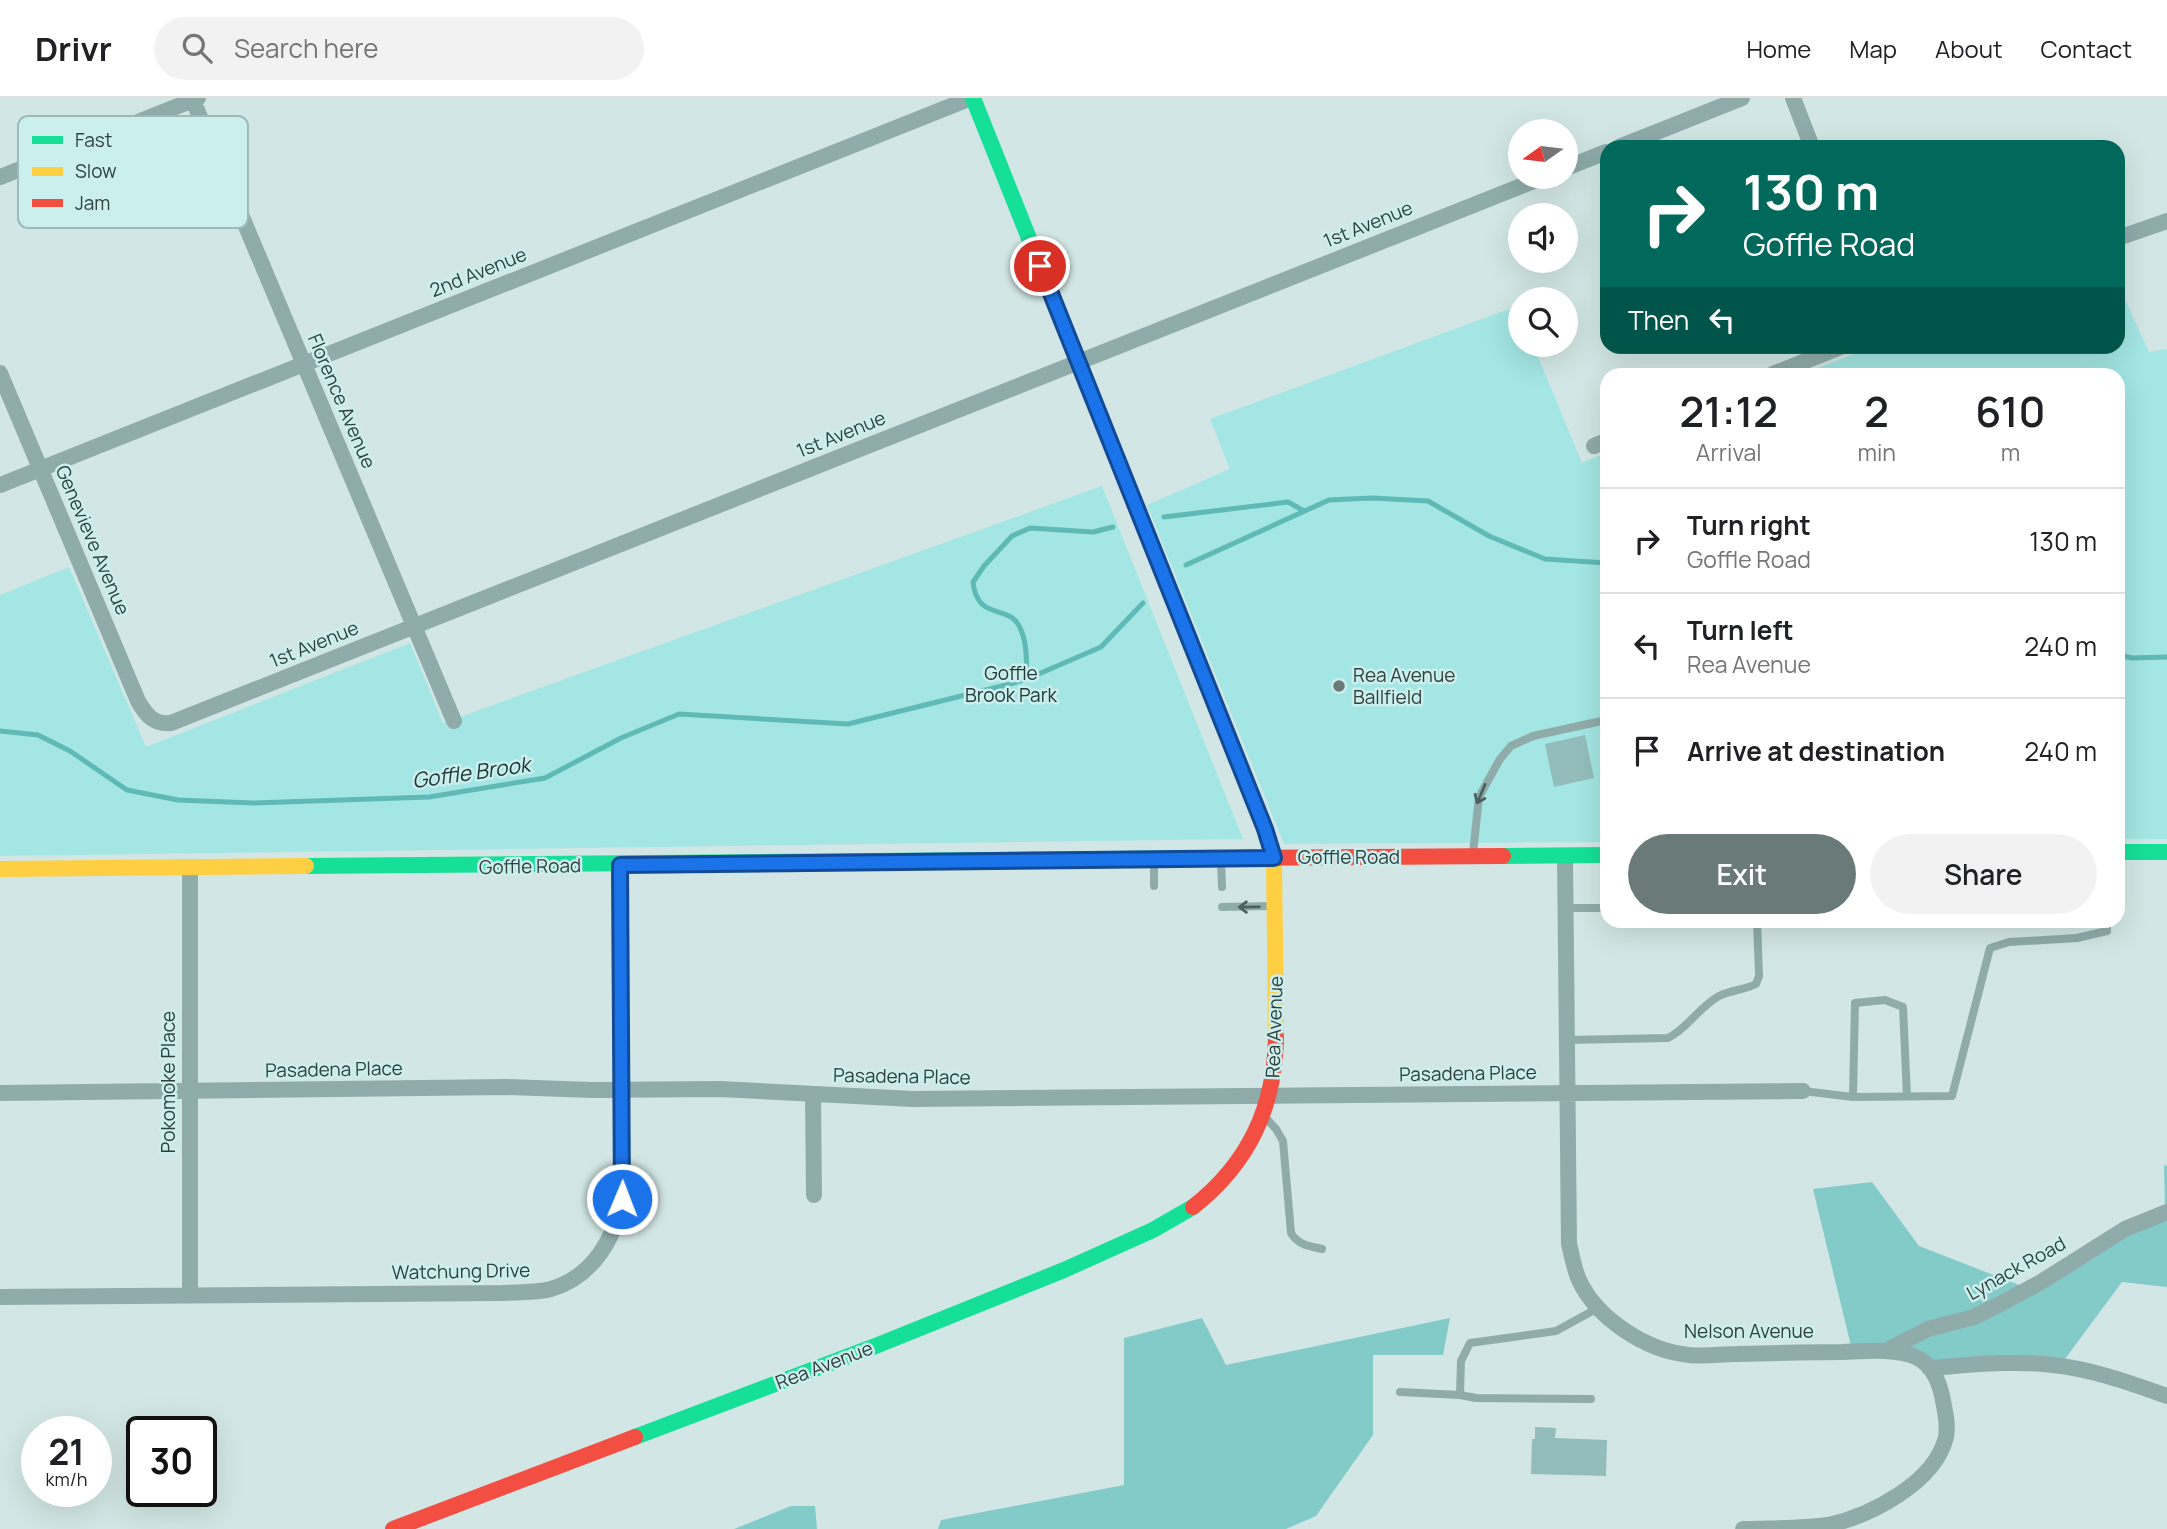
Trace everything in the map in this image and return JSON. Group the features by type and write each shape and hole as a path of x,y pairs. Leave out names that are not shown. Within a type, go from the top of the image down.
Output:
{"street":[{"name":"Rea Avenue","path":"393,1529 878,1345 1064,1270 1153,1230 1184,1214 1207,1196 1229,1173 1249,1147 1262,1115 1269,1097 1276,1061 1274,858 1265,829 972,98"},
{"name":"2nd Avenue","path":"0,485 972,98"},
{"path":"1637,140 1742,98"},
{"path":"1793,98 1809,140"},
{"name":"Florence Avenue","path":"194,99 201,116"},
{"path":"152,116 194,99"},
{"path":"1578,163 1600,154"},
{"path":"0,177 18,170"},
{"name":"1st Avenue","path":"152,720 162,724 171,723 1514,189"},
{"path":"2125,235 2167,220"},
{"name":"Florence Avenue","path":"248,228 454,721"},
{"path":"1788,368 1823,354"},
{"name":"Genevieve Avenue","path":"0,373 138,701 152,720"},
{"path":"2125,852 2167,852"},
{"name":"Goffle Road","path":"0,869 1600,855"},
{"name":"Nelson Avenue","path":"1565,856 1569,1244 1580,1281 1598,1308 1629,1333 1652,1345 1688,1355 1902,1353 1916,1357 1929,1368"},
{"name":"Watchung Drive","path":"0,1297 502,1293 549,1289 579,1275 601,1254 614,1231 619,1215 622,1175 620,865"},
{"name":"Pokomoke Place","path":"190,869 190,1295"},
{"name":"Pasadena Place","path":"0,1093 506,1087 720,1089 913,1099 1803,1091"},
{"path":"813,1095 814,1195"},
{"name":"Lynack Road","path":"1882,1352 1928,1329 1974,1317 2041,1282 2125,1229 2167,1212"},
{"path":"1929,1368 2003,1363 2051,1365 2076,1368 2167,1396"},
{"path":"1743,1529 1799,1528 1851,1519 1873,1510 1907,1489 1937,1458 1946,1440 1948,1426 1941,1390 1936,1376 1929,1368"}],"lane":[{"path":"1473,856 1479,797 1500,759 1516,742 1600,721"},
{"path":"1154,859 1154,886"},
{"path":"1221,859 1222,887"},
{"path":"1222,907 1275,906"},
{"path":"1566,908 1600,908"},
{"path":"1567,1041 1668,1038 1679,1033 1694,1014 1719,996 1756,984 1759,976 1757,928"},
{"path":"1803,1091 1853,1097 1952,1096 1990,948 2009,942 2077,938 2107,932 2107,928"},
{"path":"1853,1097 1855,1003 1885,1000 1903,1007 1907,1096"},
{"path":"1262,1115 1283,1141 1291,1233 1295,1240 1303,1245 1322,1249"},
{"path":"1460,1395 1461,1361 1470,1343 1556,1331 1598,1308"},
{"path":"1400,1392 1476,1398 1591,1399"}],"green space":[{"path":"2125,299 2149,352 2167,349 2167,839 2125,839 2125,368 1818,368 1854,354 2125,354"},
{"path":"1508,309 1508,357 1538,357 1582,463 1600,456 1600,842 1284,844 1147,505 1230,469 1210,419"},
{"name":"Goffle Brook Park","path":"1102,486 1243,839 0,856 0,595 69,567 146,747 410,643 443,723"}],"shaded area":[{"path":"2164,1165 2167,1166 2167,1287 2122,1282 2062,1363 1931,1362 1851,1346 1813,1189 1872,1182 1919,1246 2027,1288 2165,1213"},
{"path":"1202,1318 1226,1365 1450,1318 1443,1355 1373,1355 1373,1435 1316,1516 1286,1529 938,1529 941,1520 1124,1485 1124,1338"},
{"path":"791,1506 815,1506 817,1529 734,1529"}],"building":[{"path":"1585,735 1594,778 1554,787 1545,744"},
{"path":"1535,1427 1556,1428 1555,1438 1607,1440 1606,1476 1531,1474"}],"waterway":[{"name":"Goffle Brook","path":"1186,565 1329,500 1372,498 1428,501 1489,536 1545,559 1600,563"},
{"name":"Goffle Brook","path":"1164,517 1288,502 1304,511"},
{"name":"Goffle Brook","path":"1027,679 1025,644 1018,624 1013,618 980,602 973,582 1012,536 1030,528 1093,532 1113,527"},
{"name":"Goffle Brook","path":"0,731 38,735 70,751 127,790 178,800 253,803 429,797 545,778 621,738 679,714 848,724 1010,684 1101,647 1143,603"},
{"name":"Goffle Brook","path":"2125,656 2167,657"}],"traffic: fast":[{"path":"973,98 1163,574"},
{"path":"2125,852 2167,852"},
{"path":"1503,856 1600,855"},
{"path":"306,866 1231,858"},
{"path":"635,1437 878,1345 1064,1270 1153,1230 1193,1207"}],"traffic: slow":[{"path":"1163,574 1265,829 1274,858 1276,1036"},
{"path":"0,869 306,866"}],"traffic: jam":[{"path":"1231,858 1503,856"},
{"path":"1193,1207 1229,1172 1255,1132 1270,1086 1276,1036"},
{"path":"393,1529 635,1437"}],"place":[{"name":"Rea Avenue Ballfield","path":"1339,686"}],"route":[{"path":"622,1199 620,865 1274,858 1265,829 1040,266"}]}
